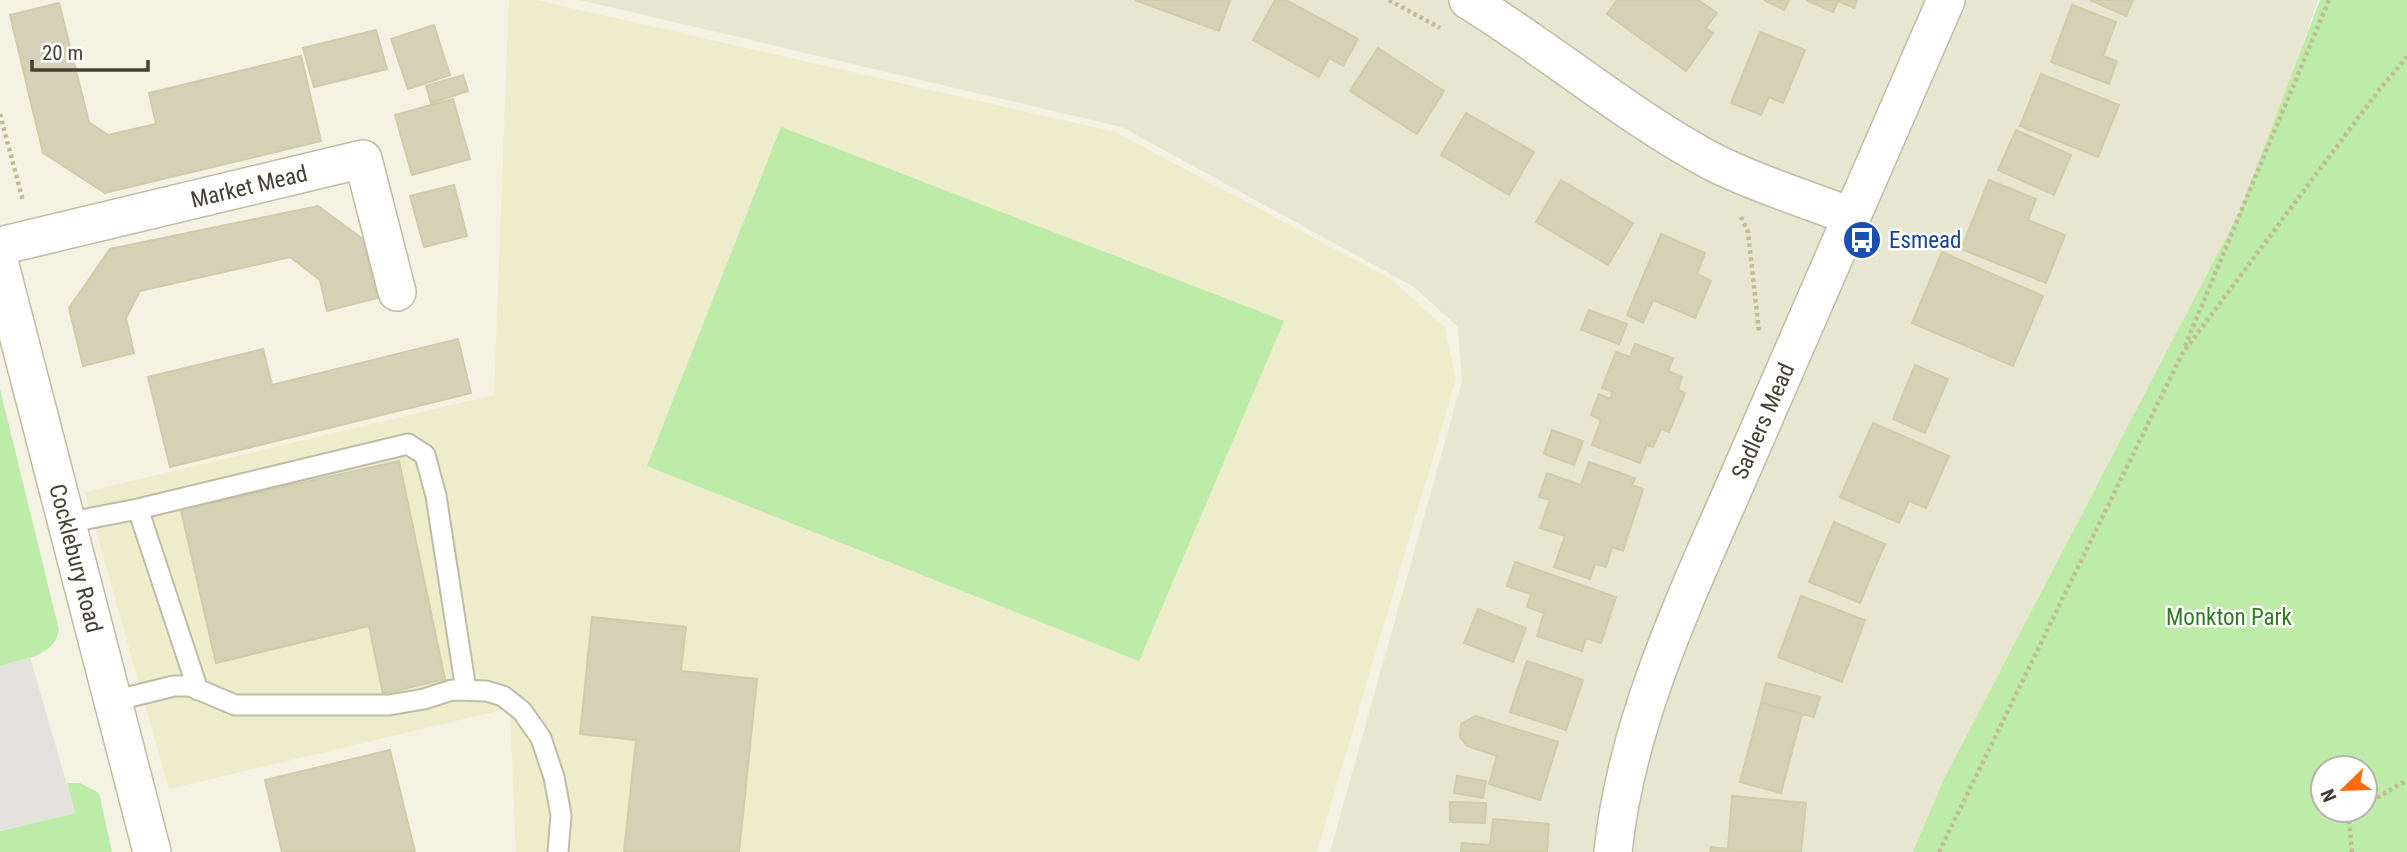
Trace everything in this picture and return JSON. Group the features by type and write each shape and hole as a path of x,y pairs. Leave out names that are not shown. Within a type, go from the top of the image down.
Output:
{"street":[{"path":"1468,0 1555,56 1638,116 1715,163 1852,217"},
{"name":"Sadlers Mead","path":"1613,852 1628,767 1651,689 1707,548 1946,0"},
{"name":"Market Mead","path":"17,242 363,159 397,292"},
{"name":"Cocklebury Road","path":"0,265 152,852"}],"lane":[{"path":"66,523 138,509 408,443 425,455 436,496 466,690"},
{"path":"138,509 198,690"},
{"path":"113,701 174,686 198,690 235,705 376,705 466,690 486,691 503,696 522,711 541,738 554,777 561,815 558,852"}],"path":[{"path":"1389,0 1452,36"},
{"path":"1939,852 2182,354 2329,0"},
{"path":"2182,354 2407,57"},
{"path":"0,114 17,242"},
{"path":"1733,212 1741,218 1748,232 1760,342"},
{"path":"2379,797 2407,780"},
{"path":"2349,824 2352,852"}],"shaded area":[{"path":"509,0 536,0 1115,132 1391,279 1445,328 1456,379 1317,852 516,852 510,708 169,789 85,492 494,395"},
{"path":"580,0 2318,0 2240,223 1916,852 1330,852 1462,381 1458,327 1414,287 1122,127"},
{"path":"30,657 75,813 0,831 0,666"}],"green space":[{"name":"Monkton Park","path":"2320,0 2407,0 2407,852 1913,852 1944,779 2239,213"},
{"path":"781,127 1284,321 1139,661 647,466"},
{"path":"0,389 59,630 51,646 36,656 0,666"},
{"path":"67,783 80,783 99,793 112,852 0,852 0,831 75,813"}],"building":[{"path":"1135,0 1230,0 1219,31"},
{"path":"1275,0 1286,0 1358,39 1343,66 1329,58 1319,77 1253,40"},
{"path":"1617,0 1698,0 1717,13 1706,28 1713,33 1686,71 1607,14"},
{"path":"1764,0 1789,0 1784,10"},
{"path":"1806,0 1857,0 1854,8 1838,1 1833,12"},
{"path":"2090,0 2133,0 2126,16"},
{"path":"59,3 89,122 108,135 156,124 149,93 301,56 321,141 105,193 43,153 10,15"},
{"path":"2072,5 2116,22 2103,56 2117,61 2109,84 2051,62"},
{"path":"434,25 450,75 408,89 391,39"},
{"path":"376,30 387,69 314,87 303,48"},
{"path":"1760,32 1805,50 1783,103 1769,97 1761,115 1731,103"},
{"path":"1378,48 1444,91 1417,134 1350,91"},
{"path":"2041,74 2119,105 2098,157 2020,126"},
{"path":"463,75 468,91 431,103 426,86"},
{"path":"453,99 470,159 412,175 395,115"},
{"path":"1466,113 1534,152 1509,195 1441,155"},
{"path":"2016,130 2071,155 2054,195 1998,170"},
{"path":"1561,180 1633,223 1608,265 1536,222"},
{"path":"1989,180 2036,199 2028,220 2065,235 2046,283 1961,249"},
{"path":"454,185 467,236 424,247 410,196"},
{"path":"318,206 363,239 377,298 327,311 320,280 290,257 140,291 126,318 134,353 83,366 69,308 110,249"},
{"path":"1661,234 1705,253 1697,274 1711,281 1695,318 1653,300 1643,323 1627,315"},
{"path":"1942,252 2043,296 2013,366 1912,323"},
{"path":"1589,310 1627,324 1619,344 1581,330"},
{"path":"458,339 471,393 170,467 148,377 263,349 272,385"},
{"path":"1635,344 1673,358 1668,371 1682,377 1678,390 1685,393 1669,432 1661,429 1653,447 1647,445 1640,463 1592,445 1601,420 1591,415 1599,394 1610,399 1613,392 1602,388 1616,352 1630,357"},
{"path":"1915,365 1948,379 1925,433 1893,419"},
{"path":"1873,423 1949,456 1926,508 1909,501 1899,523 1840,497"},
{"path":"1552,430 1583,441 1574,465 1544,454"},
{"path":"399,461 445,679 383,694 369,626 216,663 181,510"},
{"path":"1589,462 1635,478 1632,485 1643,489 1623,551 1612,547 1606,567 1595,564 1590,579 1554,567 1565,536 1540,528 1550,500 1539,497 1547,473 1581,485"},
{"path":"1834,522 1885,544 1860,603 1809,582"},
{"path":"1515,562 1616,597 1601,643 1586,638 1582,651 1537,636 1544,613 1527,607 1531,594 1507,586"},
{"path":"1801,596 1865,620 1842,682 1778,657"},
{"path":"1478,609 1526,628 1513,662 1464,643"},
{"path":"592,617 686,627 681,671 757,679 739,852 624,852 636,740 580,734"},
{"path":"1527,661 1583,680 1566,730 1510,712"},
{"path":"1766,683 1820,697 1814,717 1761,703"},
{"path":"1761,703 1802,714 1781,793 1740,782"},
{"path":"1475,716 1558,742 1540,800 1489,784 1497,756 1467,746 1460,737 1461,724"},
{"path":"390,750 415,852 282,852 265,780"},
{"path":"1457,776 1486,781 1483,798 1454,793"},
{"path":"1732,796 1806,803 1801,852 1710,852 1711,847 1728,849"},
{"path":"1450,802 1486,803 1485,823 1450,822"},
{"path":"1493,819 1549,824 1547,852 1461,852 1462,843 1490,845"}],"place":[{"name":"Esmead","path":"1862,240"}]}
